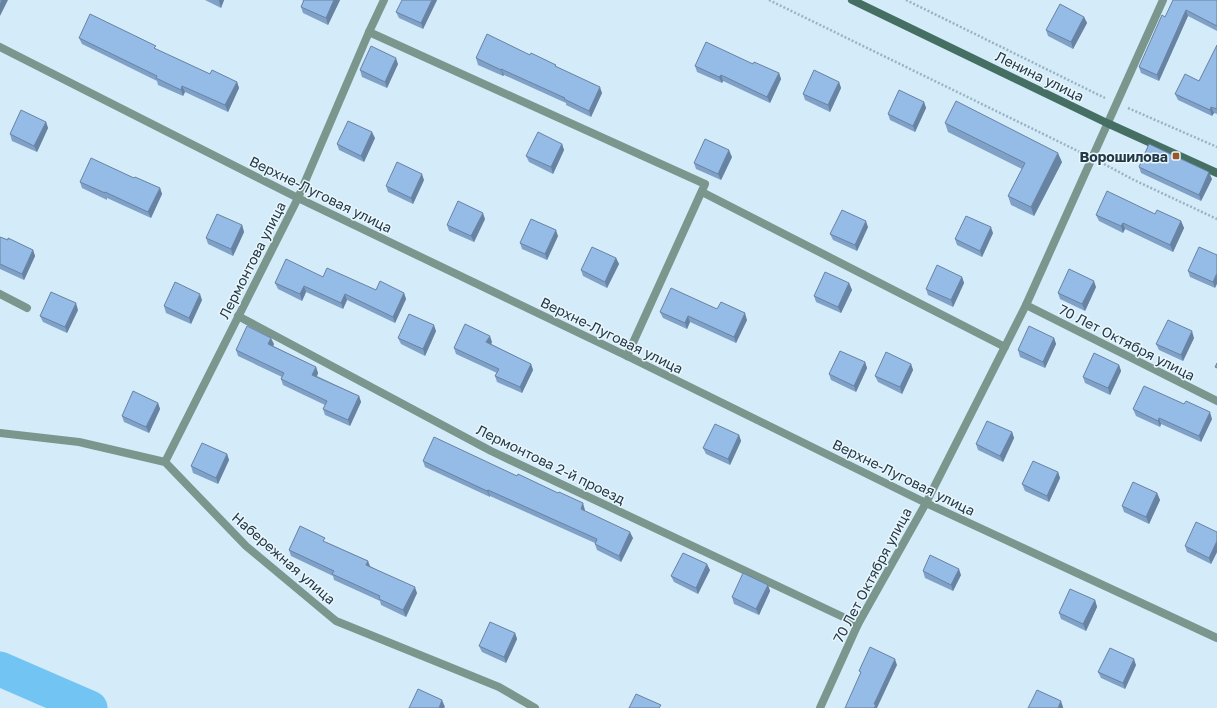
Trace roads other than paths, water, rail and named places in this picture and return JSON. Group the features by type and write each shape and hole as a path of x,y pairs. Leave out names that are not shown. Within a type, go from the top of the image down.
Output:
{"main road":[{"name":"Ленина улица","path":"852,0 1107,123 1217,173"}],"street":[{"name":"Лермонтова улица","path":"165,462 298,198 384,0"},
{"name":"70 Лет Октября улица","path":"820,708 858,624 926,503 1026,305 1163,0"},
{"path":"369,32 705,184 628,356"},
{"name":"Верхне-Луговая улица","path":"0,47 298,198 628,356 926,503 1217,638"},
{"path":"702,192 1005,347"},
{"path":"0,294 27,308"},
{"name":"70 Лет Октября улица","path":"1026,305 1217,401"},
{"name":"Лермонтова 2-й проезд","path":"238,316 490,451 858,624"},
{"path":"0,433 79,442 165,462"},
{"name":"Набережная улица","path":"165,462 246,546 336,621 498,687 535,708"}],"waterway":[{"path":"0,669 90,708"}],"place":[{"name":"Ворошилова","path":"1176,156"}]}
